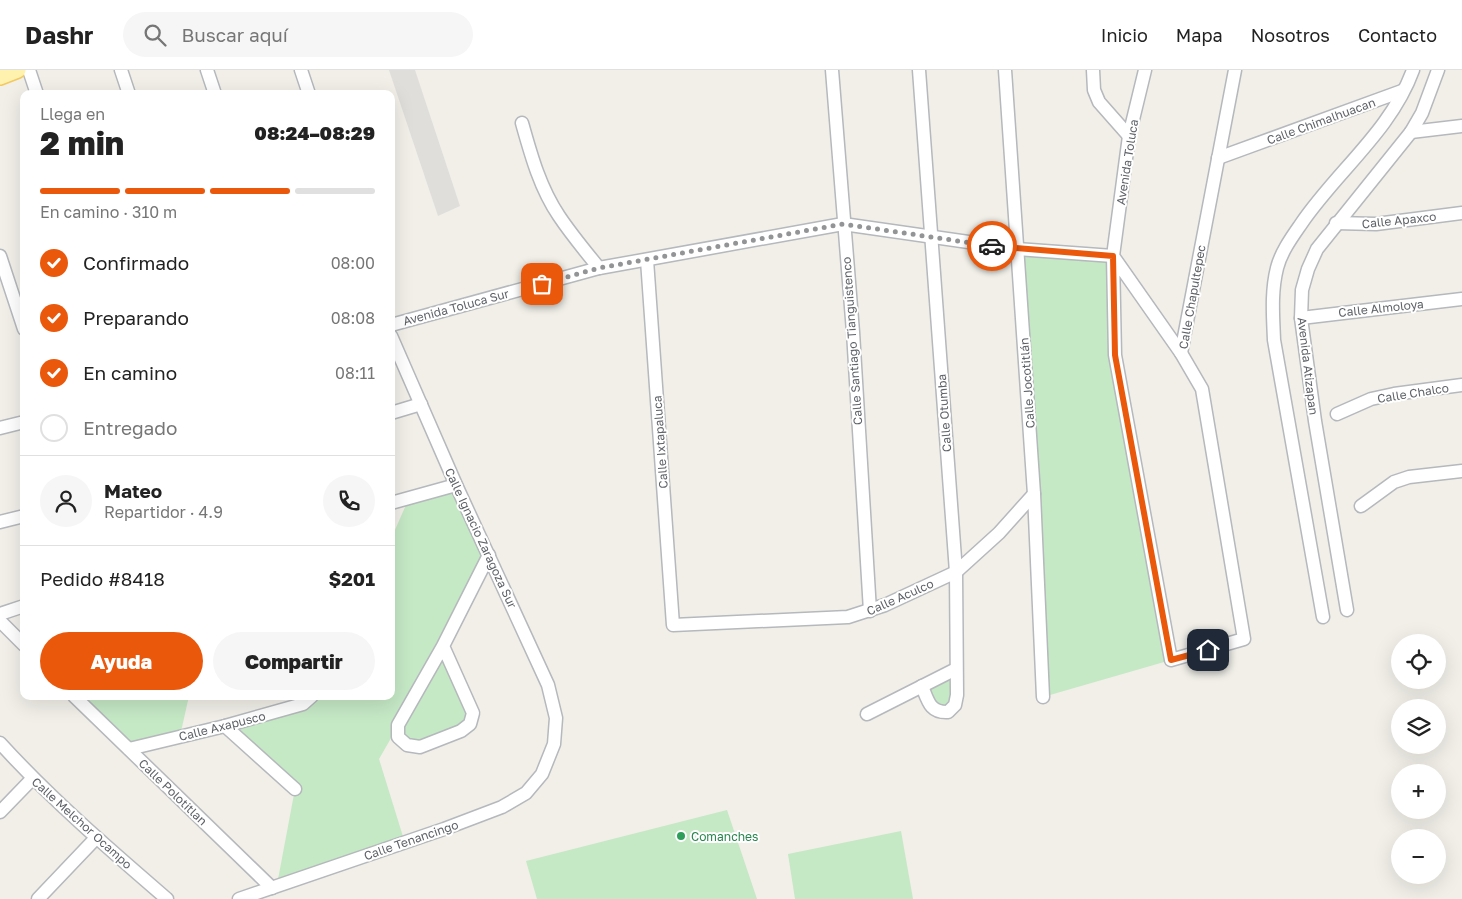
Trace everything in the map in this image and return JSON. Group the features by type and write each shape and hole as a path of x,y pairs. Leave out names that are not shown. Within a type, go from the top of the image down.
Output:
{"main road":[{"path":"0,76 18,70"}],"street":[{"path":"29,70 36,90"},
{"path":"121,70 128,90"},
{"path":"207,70 214,90"},
{"path":"301,70 308,90"},
{"name":"Calle Santiago Tianguistenco","path":"832,70 853,332 870,611"},
{"name":"Calle Otumba","path":"919,70 956,572 957,695 955,705 948,712 940,712 931,707 922,686"},
{"name":"Calle Jocotitlán","path":"1005,70 1034,494 1043,697"},
{"path":"1093,70 1094,90 1099,102 1129,136"},
{"name":"Avenida Toluca","path":"1145,70 1129,136 1113,256 1115,355 1171,660 1244,639"},
{"name":"Calle Chapultepec","path":"1235,70 1181,353 1202,390 1244,639"},
{"path":"1323,617 1274,340 1272,300 1278,266 1291,238 1309,211 1385,122 1413,70"},
{"name":"Avenida Atizapan","path":"1347,610 1315,421 1301,318 1302,290 1316,249 1411,132 1422,113 1438,70"},
{"name":"Calle Chimalhuacan","path":"1218,158 1402,91"},
{"path":"522,122 533,162 545,191 558,215 599,268"},
{"path":"1411,132 1462,126"},
{"name":"Calle Apaxco","path":"1336,223 1376,224 1462,213"},
{"name":"Avenida Toluca Sur","path":"395,324 599,268 843,224 1017,249 1113,256"},
{"path":"0,256 20,316"},
{"path":"1113,256 1181,353"},
{"name":"Calle Ixtapaluca","path":"647,260 673,626"},
{"name":"Calle Almoloya","path":"1301,318 1462,299"},
{"name":"Calle Ignacio Zaragoza Sur","path":"395,345 456,485 548,685 556,718 554,744"},
{"name":"Calle Chalco","path":"1337,414 1371,399 1462,385"},
{"path":"395,412 421,404"},
{"path":"0,428 20,423"},
{"path":"1361,506 1394,482 1409,477 1462,471"},
{"path":"395,502 456,485"},
{"name":"Calle Aculco","path":"673,626 848,617 870,611 956,572 999,533 1034,494"},
{"path":"0,522 20,517"},
{"path":"443,646 473,713 470,724 461,732 420,747 407,745 398,737 398,725 443,646 489,554"},
{"path":"0,614 20,607"},
{"path":"0,621 20,641"},
{"path":"867,714 956,669"},
{"name":"Calle Axapusco","path":"129,750 225,726 303,704 308,700"},
{"name":"Calle Polotitlan","path":"87,703 129,750 272,888"},
{"path":"225,726 295,789"},
{"name":"Calle Melchor Ocampo","path":"0,743 32,779 96,838 168,899"},
{"name":"Calle Tenancingo","path":"239,899 444,830 502,807 526,793 542,774 554,744"},
{"path":"0,812 32,779"},
{"path":"38,899 96,838"}],"shaded area":[{"path":"389,70 415,70 460,206 438,216"}],"green space":[{"path":"1017,249 1113,256 1115,355 1171,660 1043,697"},
{"path":"456,485 489,555 443,646 469,702 470,724 407,745 398,726 379,759 405,843 276,890 295,789 225,726 300,700 395,700 395,530 409,498"},
{"path":"956,669 957,695 940,712 922,686"},
{"path":"87,700 188,700 180,736 129,749 86,709"},
{"name":"Comanches","path":"727,810 757,899 537,899 526,861"},
{"path":"901,831 913,899 795,899 788,854"}],"way so far":[{"path":"542,284 599,268 843,224 992,246"}],"place":[{"name":"Comanches","path":"681,836"}],"route":[{"path":"992,246 1113,256 1115,355 1171,660 1208,650"}]}
